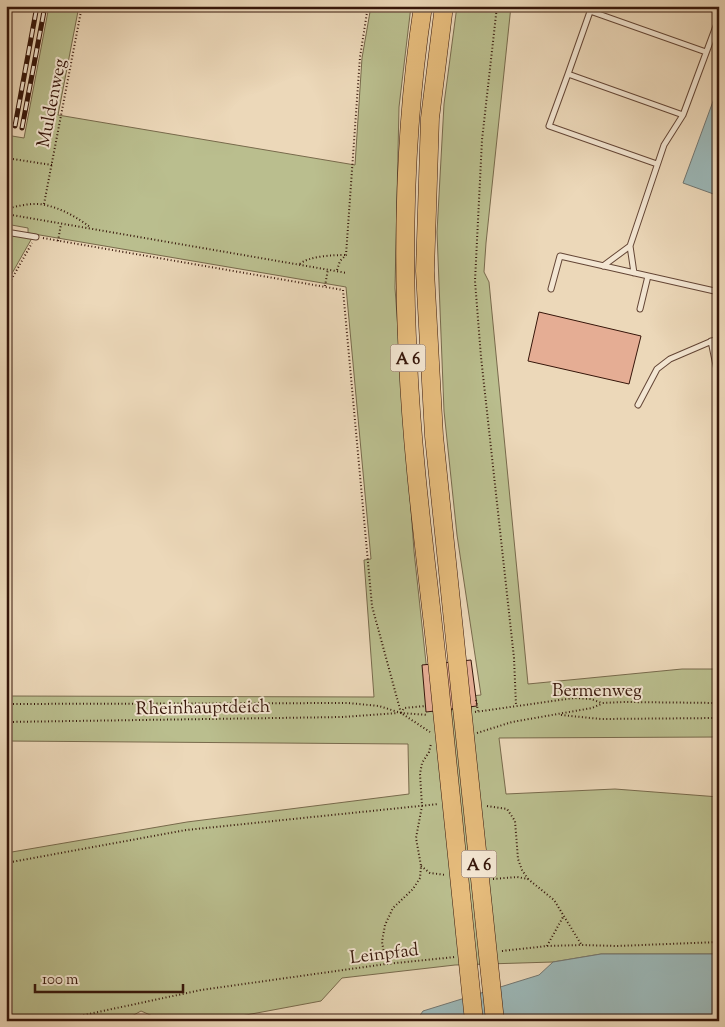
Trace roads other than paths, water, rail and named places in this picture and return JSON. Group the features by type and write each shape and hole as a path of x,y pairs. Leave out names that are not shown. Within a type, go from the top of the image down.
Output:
{"highway":[{"name":"A 6","path":"423,6 409,124 405,269 408,361 434,708 474,1021"},
{"name":"A 6","path":"444,6 430,118 425,271 434,436 473,708 495,1021"}],"lane":[{"path":"657,164 549,126 591,9 706,52"},
{"path":"634,273 630,246 657,164 664,144 683,115 719,18"},
{"path":"568,74 683,115"},
{"path":"6,232 36,237"},
{"path":"603,266 630,246"},
{"path":"551,289 560,256 719,292"},
{"path":"640,309 648,276"},
{"path":"638,405 658,369 670,359 719,338"},
{"path":"711,341 719,380"}],"water":[{"path":"719,85 719,196 683,183"},
{"path":"601,954 719,954 719,1021 416,1021 423,1011 539,975 553,962"}],"railway":[{"path":"15,126 37,6"},
{"path":"22,128 45,6"}]}
